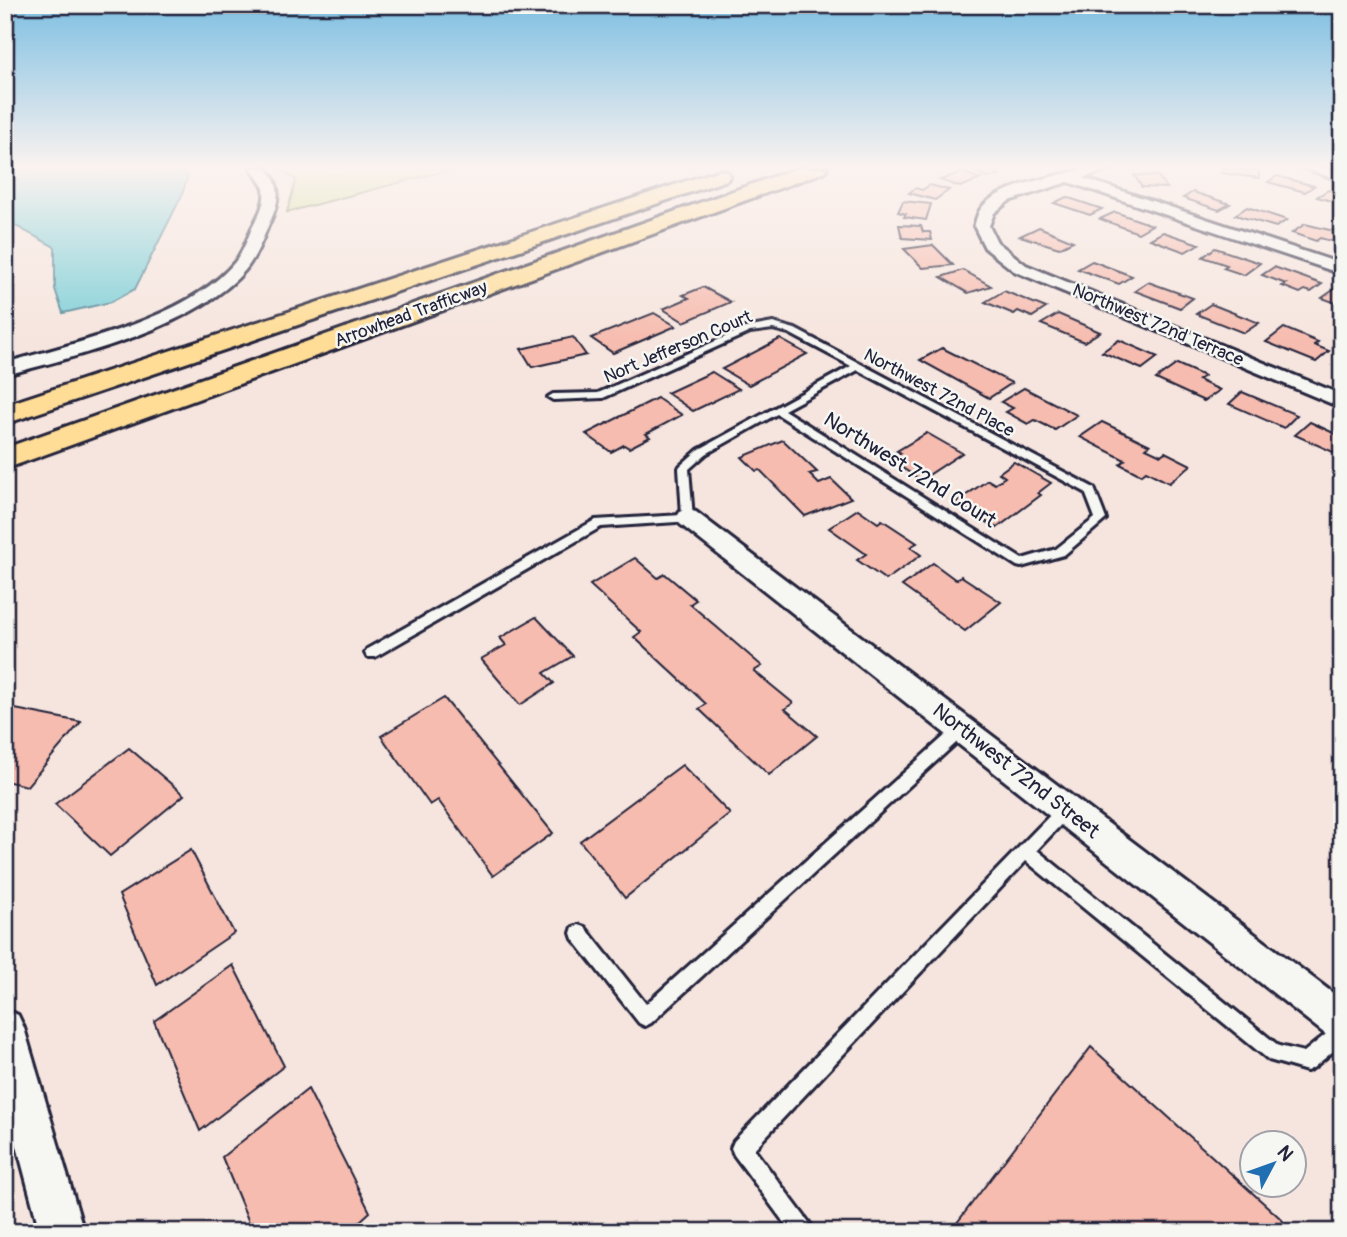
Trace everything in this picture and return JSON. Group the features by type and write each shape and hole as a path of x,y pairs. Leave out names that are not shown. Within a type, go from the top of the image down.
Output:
{"highway":[{"name":"Arrowhead Trafficway","path":"5,415 570,226"},
{"name":"Arrowhead Trafficway","path":"5,460 656,226"}],"street":[{"path":"5,369 114,336 177,309 219,284 241,264 261,226"},
{"name":"Northwest 72nd Terrace","path":"982,226 983,235 992,247 1020,268 1342,402"},
{"path":"1211,226 1342,269"},
{"name":"Northwest 72nd Street","path":"688,518 1342,1024"},
{"path":"5,1028 62,1232"}],"lane":[{"name":"Northwest 72nd Place","path":"773,326 792,331 1090,490 1101,519 1060,552 1021,562"},
{"name":"Nort Jefferson Court","path":"552,397 600,396 748,330 773,326"},
{"path":"371,653 599,523 688,518 684,468 702,452 856,367"},
{"name":"Northwest 72nd Court","path":"778,411 1021,562"},
{"path":"579,933 645,1017 962,729"},
{"path":"804,1232 741,1149 1066,809"},
{"path":"1026,851 1275,1054 1307,1062 1342,1032"}],"water":[{"path":"15,226 167,226 135,289 111,302 63,313 55,289 55,247"}],"building":[{"path":"899,226 921,226 923,232 930,232 932,240 902,238"},
{"path":"1118,226 1151,226 1138,233"},
{"path":"1303,226 1312,226 1342,233 1342,240 1338,243 1320,238 1316,241 1292,233"},
{"path":"1039,227 1073,241 1059,248 1020,236"},
{"path":"1163,232 1199,244 1185,252 1150,239"},
{"path":"933,245 953,265 923,268 904,249"},
{"path":"1215,248 1260,263 1244,275 1223,268 1227,265 1203,257"},
{"path":"1092,261 1132,276 1119,284 1078,269"},
{"path":"1274,267 1322,284 1311,292 1305,290 1300,293 1282,286 1286,284 1262,275"},
{"path":"963,270 991,286 968,293 941,277"},
{"path":"1148,282 1193,298 1180,308 1135,291"},
{"path":"703,287 731,302 684,322 663,309 689,298 683,295"},
{"path":"1336,288 1342,290 1342,305 1322,298"},
{"path":"1004,291 1046,308 1032,317 1018,311 1014,314 985,302"},
{"path":"1211,304 1259,323 1244,333 1196,314"},
{"path":"654,313 676,326 613,353 591,338"},
{"path":"1058,314 1100,332 1084,342 1041,324"},
{"path":"1284,328 1318,342 1314,345 1329,351 1316,362 1266,342"},
{"path":"573,337 586,355 532,367 521,349"},
{"path":"780,339 807,354 749,385 722,369"},
{"path":"1119,340 1158,357 1142,369 1102,352"},
{"path":"942,348 1012,383 989,398 920,360"},
{"path":"1177,364 1204,376 1198,380 1220,390 1204,401 1156,379"},
{"path":"712,372 739,389 693,411 667,393"},
{"path":"1024,388 1077,415 1055,430 1035,420 1028,424 1006,412 1013,408 1001,402"},
{"path":"1242,392 1297,415 1284,428 1229,404"},
{"path":"657,398 682,415 646,434 650,437 629,448 624,445 611,452 586,434"},
{"path":"1102,422 1150,445 1146,448 1161,455 1165,452 1191,465 1169,483 1146,471 1141,475 1120,464 1125,460 1080,437"},
{"path":"1310,422 1342,437 1342,456 1295,435"},
{"path":"927,433 962,453 921,480 890,460 901,453 897,451"},
{"path":"783,440 817,472 809,474 819,484 831,479 851,498 805,516 760,470 756,471 742,457"},
{"path":"1014,462 1051,483 1038,493 1041,495 997,528 955,503 988,480 995,484 1005,477 999,473"},
{"path":"858,509 878,523 882,520 917,543 910,547 921,555 886,580 857,560 866,554 829,528"},
{"path":"635,558 658,578 665,574 696,600 690,604 762,666 754,671 793,703 785,709 817,736 769,775 699,709 706,704 634,637 641,632 590,585"},
{"path":"933,563 956,580 961,576 1001,602 965,631 902,586"},
{"path":"536,617 573,656 544,673 554,683 520,705 481,659 506,645 500,638"},
{"path":"444,698 553,833 493,876 438,800 430,805 381,736"},
{"path":"5,707 81,722 27,786 5,781"},
{"path":"129,748 184,795 110,856 55,804"},
{"path":"682,765 730,814 625,898 580,841"},
{"path":"191,850 234,933 157,985 119,895"},
{"path":"233,965 284,1066 200,1131 154,1021"},
{"path":"1091,1047 1238,1180 1238,1198 1258,1198 1294,1232 950,1232"},
{"path":"308,1089 370,1212 348,1232 253,1232 222,1157"}]}
